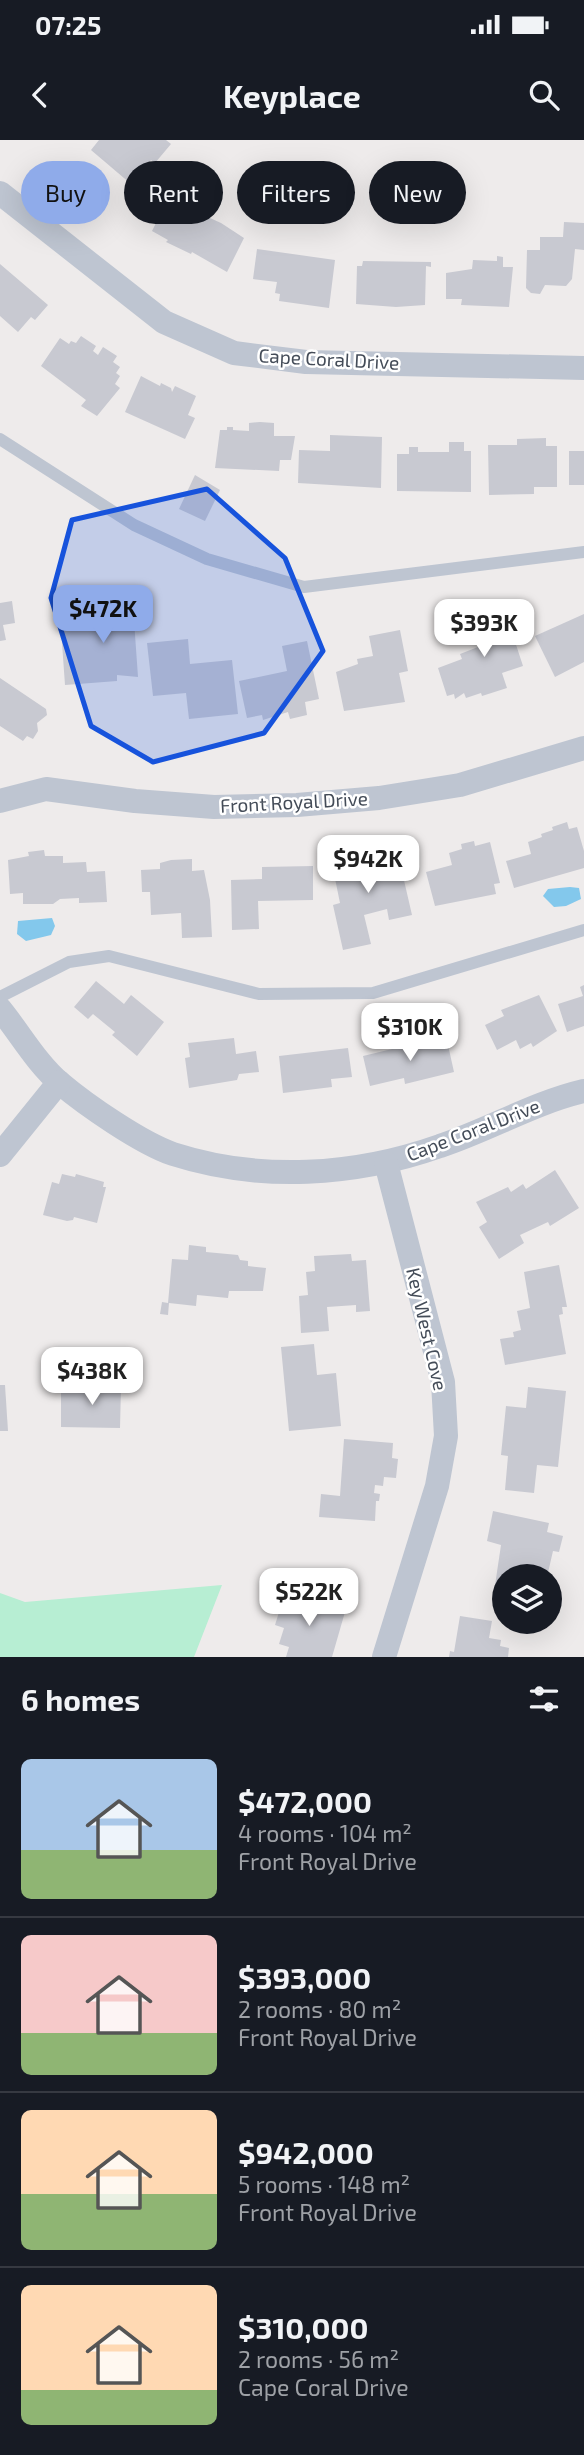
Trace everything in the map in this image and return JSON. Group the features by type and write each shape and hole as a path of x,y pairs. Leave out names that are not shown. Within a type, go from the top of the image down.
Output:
{"street":[{"name":"Cape Coral Drive","path":"0,193 164,322 234,353 306,362 584,368"},
{"name":"Front Royal Drive","path":"0,801 46,789 135,801 214,807 297,805 379,798 460,785 584,748"},
{"name":"Cape Coral Drive","path":"0,1009 59,1082 117,1124 171,1153 241,1169 316,1173 386,1163 441,1146 554,1098 584,1091"},
{"path":"0,1155 59,1082"},
{"name":"Key West Cove","path":"384,1657 438,1486 446,1436 443,1382 386,1163"}],"lane":[{"path":"0,439 134,525 206,559 304,587 584,552"},
{"path":"0,997 69,962 108,956 260,994 373,993 584,930"}],"highlighted area":[{"path":"207,489 285,558 323,651 264,733 153,762 91,726 51,598 72,520"}],"green space":[{"path":"222,1585 194,1657 0,1657 0,1593 25,1602"}],"water":[{"path":"579,888 581,899 566,906 554,907 543,896 548,889"},
{"path":"52,918 55,926 51,935 26,941 17,934 18,921"}],"building":[{"path":"99,140 166,140 171,144 157,161 124,161 124,178 110,166 110,161 104,161 91,150"},
{"path":"564,222 584,223 584,250 575,249 572,279 566,286 545,285 540,294 531,293 526,288 527,250 540,250 540,237 563,237"},
{"path":"156,224 223,224 244,238 227,272 192,252 191,254 166,242 168,240 152,231"},
{"path":"257,249 335,260 329,308 279,301 280,294 275,293 277,282 253,279"},
{"path":"497,256 503,257 503,267 513,267 509,307 461,305 462,299 446,299 446,273 472,269 473,260 497,261"},
{"path":"363,261 431,262 431,267 426,266 425,305 396,307 356,304 357,266 362,266"},
{"path":"0,264 48,305 35,320 31,317 18,332 0,316"},
{"path":"81,336 96,346 93,351 98,355 103,347 117,356 113,362 120,367 116,373 120,376 115,384 120,388 97,416 81,406 86,400 41,366 60,338 69,344 71,341 76,343"},
{"path":"141,376 160,386 161,383 171,388 172,392 175,386 196,396 188,415 195,418 185,439 125,412"},
{"path":"249,423 274,423 274,436 295,436 291,460 280,460 279,471 215,468 220,430 233,427 233,430 249,431"},
{"path":"330,435 382,437 381,488 298,483 299,450 330,451"},
{"path":"546,438 546,446 557,446 557,487 534,487 534,494 489,495 488,445 517,445 517,439"},
{"path":"449,442 464,442 464,451 471,451 471,492 397,491 397,454 409,454 409,447 418,447 418,452 449,452"},
{"path":"569,451 584,451 584,485 569,485"},
{"path":"195,475 220,490 205,521 179,509"},
{"path":"132,592 138,677 117,675 117,681 65,685 61,629 105,626 103,594"},
{"path":"12,601 15,623 3,625 6,640 0,641 0,603"},
{"path":"504,608 523,666 502,673 507,688 482,696 481,693 466,698 464,693 455,699 454,694 447,696 438,668 462,659 460,654 478,647 469,619"},
{"path":"584,614 584,662 555,677 535,636"},
{"path":"400,630 408,671 399,673 405,702 344,711 336,672 358,664 357,659 373,656 369,636"},
{"path":"188,639 190,664 232,660 238,714 189,719 186,693 153,696 147,643"},
{"path":"307,641 319,699 305,702 307,715 290,719 288,712 263,720 262,715 247,718 239,681 287,671 282,646"},
{"path":"0,678 46,709 47,715 37,723 38,731 33,739 27,736 23,741 0,726"},
{"path":"567,822 569,829 577,827 584,851 584,868 514,888 506,861 531,854 528,842 542,837 541,834 553,830 552,827"},
{"path":"474,841 475,846 490,842 500,883 494,884 496,894 435,906 426,872 452,865 449,853 462,849 461,844"},
{"path":"44,850 45,856 63,856 63,863 86,862 87,872 105,871 107,902 79,903 79,898 60,899 53,904 23,904 23,893 10,894 8,860 29,856 28,852"},
{"path":"397,850 412,915 389,920 387,909 364,915 371,944 343,950 333,905 340,903 332,864 351,860 352,863"},
{"path":"192,859 192,871 204,870 210,900 212,937 182,938 181,913 151,915 150,892 142,892 141,870 160,869 160,863 171,860"},
{"path":"313,866 313,900 258,901 259,929 232,930 231,880 262,879 262,867"},
{"path":"96,981 124,1004 131,995 164,1022 137,1056 112,1035 115,1032 93,1014 88,1019 74,1007"},
{"path":"584,985 584,1026 567,1032 558,1004 583,996 580,987"},
{"path":"539,995 557,1031 533,1047 531,1043 520,1049 516,1040 497,1050 485,1025 504,1016 501,1010"},
{"path":"446,1036 454,1072 405,1084 404,1078 370,1086 363,1056"},
{"path":"234,1038 236,1054 256,1051 259,1072 239,1074 237,1080 189,1088 185,1058 190,1057 188,1043"},
{"path":"348,1048 352,1077 331,1079 332,1087 283,1093 279,1056"},
{"path":"555,1170 579,1208 550,1226 548,1222 520,1235 524,1243 499,1259 479,1227 487,1222 476,1202 508,1187 511,1192 523,1184 526,1189"},
{"path":"62,1174 75,1177 76,1174 104,1182 103,1187 106,1187 97,1223 74,1217 73,1220 67,1221 43,1215 52,1182 59,1184"},
{"path":"189,1245 206,1247 206,1252 238,1255 240,1260 248,1261 248,1266 266,1268 263,1291 229,1291 228,1298 197,1295 196,1306 169,1303 168,1315 160,1314 162,1302 168,1303 172,1259 188,1260"},
{"path":"351,1254 352,1261 366,1260 370,1311 356,1312 356,1305 327,1307 329,1331 301,1333 299,1296 308,1295 306,1272 315,1271 314,1256"},
{"path":"559,1265 567,1307 562,1307 563,1314 559,1315 566,1354 505,1365 500,1339 514,1337 513,1332 521,1330 517,1311 530,1308 524,1272"},
{"path":"314,1344 317,1375 336,1373 341,1426 289,1431 281,1347"},
{"path":"97,1383 121,1387 120,1428 61,1427 61,1390 83,1391 83,1386"},
{"path":"0,1385 5,1385 8,1431 0,1431"},
{"path":"528,1387 566,1391 558,1467 537,1465 534,1493 505,1490 508,1456 501,1455 506,1406 526,1408"},
{"path":"344,1439 393,1443 392,1458 398,1459 396,1478 384,1477 383,1486 375,1485 374,1493 380,1494 379,1501 376,1501 375,1521 319,1517 321,1494 340,1496"},
{"path":"493,1511 549,1523 547,1532 563,1536 559,1552 553,1551 550,1564 498,1564 501,1545 487,1541"},
{"path":"285,1593 345,1612 332,1657 286,1657 289,1647 279,1644 284,1628 275,1625"},
{"path":"460,1616 492,1621 489,1638 501,1640 500,1646 509,1648 508,1657 449,1657 450,1651 454,1652"}]}
